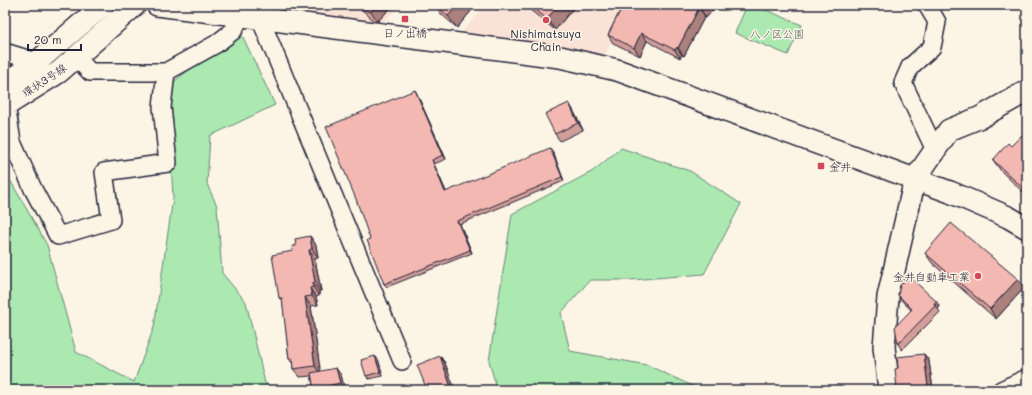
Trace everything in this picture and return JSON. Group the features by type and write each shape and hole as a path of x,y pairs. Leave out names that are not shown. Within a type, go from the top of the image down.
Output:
{"street":[{"name":"環状3号線","path":"5,83 37,62 103,5"},
{"name":"環状3号線","path":"5,106 59,72 135,5"},
{"path":"157,5 560,57 617,70 915,179 1008,217 1027,228"},
{"path":"927,5 937,22 932,47 910,67 903,83 935,150"},
{"path":"76,57 90,72 166,72 216,44 250,17"},
{"path":"250,17 402,361"},
{"path":"5,52 37,62"},
{"path":"5,112 8,116 12,142 33,189 58,236 111,220 104,172 168,163 162,107 166,72"},
{"path":"889,390 884,347 888,297 915,179 949,130 981,116 1027,91"},
{"path":"1001,390 1027,378"}],"shaded area":[{"path":"283,5 400,5 379,27 278,11"},
{"name":"Nishimatsuya Chain","path":"485,5 628,5 604,58 459,36"}],"green space":[{"name":"八ノ区公園","path":"747,5 754,5 802,25 788,55 735,33"},
{"path":"241,33 275,105 210,136 207,184 217,206 222,273 246,302 265,383 278,390 5,390 5,171 47,245 76,352 134,382 154,327 173,198 167,87 199,62"},
{"path":"621,148 690,171 741,204 704,274 631,280 590,280 561,313 570,351 647,365 701,390 497,390 489,361 512,214 593,171"}],"building":[{"path":"361,5 377,5 371,12 367,11"},
{"path":"436,5 458,5 448,16"},
{"path":"530,5 558,5 547,19"},
{"path":"623,5 705,5 701,10 699,8 678,48 677,47 675,50 641,33 634,48 608,35"},
{"path":"415,90 443,155 432,160 445,192 550,148 562,177 457,221 470,250 384,284 367,240 370,239 356,199 326,127"},
{"path":"569,103 578,123 555,134 545,114"},
{"path":"1027,132 1027,192 993,160 1008,143 1011,146"},
{"name":"金井自動車工業","path":"951,223 1018,279 990,309 925,253"},
{"path":"310,236 312,249 309,250 315,282 313,283 313,287 310,288 312,296 305,297 315,366 293,369 292,358 289,359 282,298 279,298 272,255 293,251 292,246 296,246 295,239"},
{"path":"910,277 936,301 934,303 935,306 898,344 895,327 912,309 898,295 900,285"},
{"path":"1027,339 1027,353 1023,342"},
{"path":"924,354 928,387 897,390 895,369 898,368 897,357"},
{"path":"375,356 380,372 366,376 361,360"},
{"path":"440,356 451,387 445,390 427,390 417,365"},
{"path":"336,368 340,383 327,386 328,390 314,390 311,373"}],"place":[{"name":"日ノ出橋","path":"405,19"},
{"name":"Nishimatsuya Chain","path":"546,20"},
{"name":"金井","path":"821,166"},
{"name":"金井自動車工業","path":"978,276"}]}
